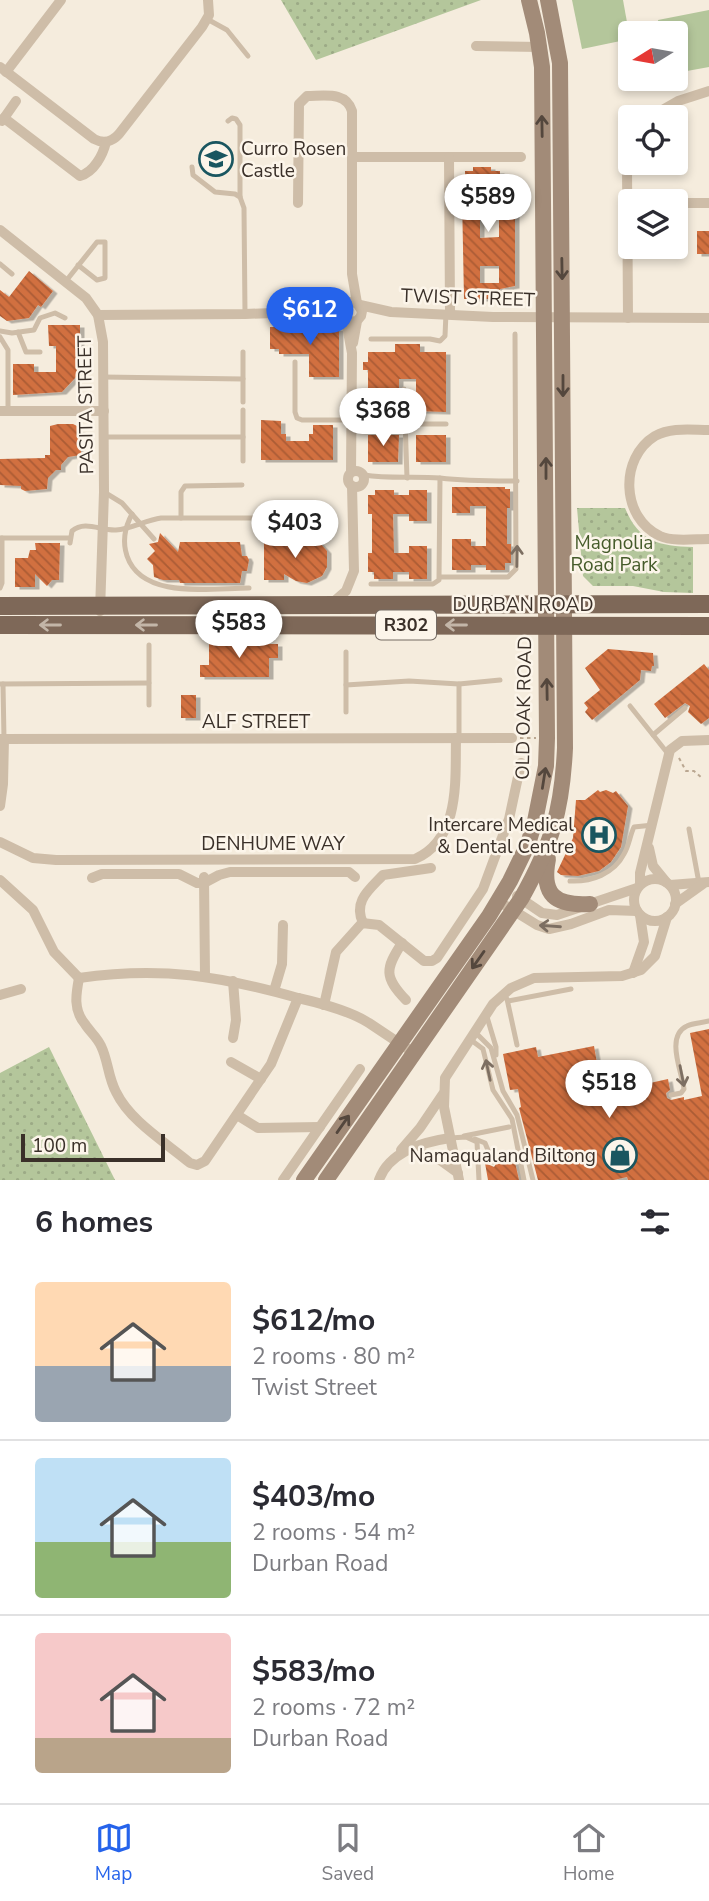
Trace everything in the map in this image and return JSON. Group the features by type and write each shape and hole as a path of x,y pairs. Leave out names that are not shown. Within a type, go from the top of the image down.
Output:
{"main road":[{"name":"OLD OAK ROAD","path":"529,0 542,67 544,317 555,605"},
{"name":"OLD OAK ROAD","path":"326,1180 517,905 538,869 559,813 564,775 555,626 562,318 560,63 548,0"},
{"name":"DURBAN ROAD","path":"0,606 709,604"},
{"name":"DURBAN ROAD","path":"0,625 709,626"},
{"name":"OLD OAK ROAD","path":"304,1180 502,895 528,844 546,766 555,626"},
{"path":"552,836 545,877 548,890 563,902 590,910"}],"street":[{"path":"61,0 3,69 94,139 107,142"},
{"path":"16,101 2,120 80,176 85,175 102,156 107,142 119,134 207,19 208,0"},
{"path":"476,46 540,47"},
{"path":"671,105 709,91"},
{"path":"298,203 300,101 307,96 338,96 349,103 352,111 352,450 359,475 358,487 352,486 354,571 346,591 328,606"},
{"path":"352,157 521,157"},
{"path":"448,313 449,157"},
{"path":"688,202 709,203"},
{"name":"PASITA STREET","path":"0,230 86,298 98,315 103,341 104,411 100,625"},
{"path":"628,318 629,259"},
{"name":"TWIST STREET","path":"98,315 299,312 313,307 351,312 448,313 493,317 709,318"},
{"path":"4,411 104,411"},
{"path":"709,430 670,430 648,441 636,454 629,488 635,512 653,531 668,539 709,539"},
{"name":"DENHUME WAY","path":"0,842 33,858 56,860 415,859 429,850 447,824 455,794 457,738"},
{"name":"ALF STREET","path":"2,739 512,738"},
{"path":"0,806 4,784 2,739"},
{"path":"632,974 643,948 642,930 633,902 649,845 668,755 673,746 682,741 709,740"},
{"path":"363,923 379,925 422,960 434,960 477,900 506,830 521,763"},
{"path":"649,845 653,866 676,896 675,904"},
{"path":"363,923 359,913 360,904 383,875 432,868"},
{"path":"92,878 102,874 179,874 197,883 230,872 349,872 355,877"},
{"path":"590,910 651,878 668,883 704,883"},
{"path":"204,879 205,976"},
{"path":"0,880 33,910 54,952 79,978"},
{"path":"458,1176 443,1094 447,1074 486,1014 525,981 542,977 616,976 632,974 645,967 653,960 667,917 675,904 704,883"},
{"path":"502,895 517,905 551,916 614,909 638,913 654,921 667,917"},
{"path":"590,910 620,914 630,918 642,930"},
{"path":"324,1005 335,952 363,923"},
{"path":"274,991 282,964 282,925"},
{"path":"402,943 389,962 391,985 406,1000"},
{"path":"79,978 136,972 205,976 233,981 324,1005 355,1017 364,1027 412,1056"},
{"path":"79,978 76,1000 79,1014 99,1042 114,1089 122,1103 190,1163 197,1165 205,1161 277,1054 298,998"},
{"path":"233,981 236,1020 233,1038"},
{"path":"0,995 21,989"},
{"path":"232,1062 261,1079"},
{"path":"283,1180 360,1069"},
{"path":"379,1180 387,1165 421,1128 443,1094"},
{"path":"237,1115 258,1128 320,1127"},
{"path":"397,1156 427,1142 450,1138"},
{"path":"409,1149 440,1160 458,1176"}],"lane":[{"path":"207,19 227,30 248,56"},
{"path":"228,121 234,118 240,122 245,314"},
{"path":"192,167 193,175 215,192 240,197"},
{"path":"66,281 78,265 97,242 105,242 105,278 97,280 78,265"},
{"path":"0,264 12,274"},
{"path":"371,339 440,341 445,336 448,313"},
{"path":"4,411 8,350 0,334 34,330 40,318 52,314 65,318"},
{"path":"18,332 26,352 40,352"},
{"path":"440,577 506,577 515,572 515,334"},
{"path":"243,352 243,402"},
{"path":"295,362 297,418 352,420"},
{"path":"103,377 243,379"},
{"path":"404,389 407,478"},
{"path":"243,410 243,461"},
{"path":"367,424 446,424"},
{"path":"104,437 243,438"},
{"path":"359,475 381,478 440,478 453,481 517,481"},
{"path":"371,584 438,582 440,478"},
{"path":"181,518 181,492 185,486 242,485"},
{"path":"104,492 118,500 154,538"},
{"path":"132,514 125,528 125,546 130,563 150,582 160,586 186,588 248,588"},
{"path":"0,588 1,538 70,541 72,531 77,527 115,530 161,518 253,518"},
{"path":"149,645 149,705"},
{"path":"346,652 346,712"},
{"path":"346,685 415,681 459,684 500,680"},
{"path":"2,739 1,684 149,683"},
{"path":"457,738 459,684"},
{"path":"630,706 668,755"},
{"path":"653,735 685,708"},
{"path":"570,880 584,881 599,877 624,855 632,828 637,825 653,825"},
{"path":"689,829 704,883"},
{"path":"517,1045 507,997 571,989"},
{"path":"486,1014 496,1047 503,1091 517,1115 533,1180"},
{"path":"671,1095 681,1093 684,1089 675,1048 677,1035 688,1026 709,1021"},
{"path":"472,1035 487,1042 496,1060"},
{"path":"472,1035 483,1049 493,1090 512,1119 524,1180"},
{"path":"450,1138 509,1127"},
{"path":"462,1136 485,1143 494,1162"},
{"path":"472,1139 478,1145 476,1180"}],"path":[{"path":"512,738 547,738"},
{"path":"668,755 678,756 686,771 694,771 702,778"},
{"path":"625,1070 627,1078"}],"green space":[{"path":"281,0 481,0 316,60"},
{"path":"572,0 623,0 627,21 618,21 618,42 582,49"},
{"path":"709,10 709,67 688,71 688,21 658,20"},
{"name":"Magnolia Road Park","path":"577,508 625,508 637,528 652,540 693,547 693,593 664,592 633,586 593,586 583,576"},
{"path":"49,1047 115,1180 0,1180 0,1073"}],"building":[{"path":"473,167 491,167 491,171 500,171 500,181 515,184 515,286 500,289 500,299 464,299 462,196 465,196 465,171 473,171","holes":["480,187 499,187 499,237 480,238","480,266 499,266 499,283 480,283"]},
{"path":"697,231 709,231 709,254 697,254"},
{"path":"29,271 53,291 29,318 7,321 0,316 0,290 9,297"},
{"path":"48,325 80,325 77,376 62,392 13,395 13,364 34,364 34,372 56,372 56,346 49,346"},
{"path":"270,327 339,328 339,377 309,377 309,354 279,354 279,349 270,349"},
{"path":"395,344 420,344 420,352 446,352 446,412 416,411 416,379 399,379 399,411 368,411 368,370 363,370 363,362 368,362 368,352 395,352"},
{"path":"261,420 281,421 281,434 286,434 286,441 309,441 309,434 313,434 313,425 333,425 333,460 261,460"},
{"path":"73,424 77,426 77,430 81,430 81,455 68,457 61,465 61,470 56,470 48,478 47,489 25,491 21,486 0,485 0,459 45,458 45,455 50,455 50,426"},
{"path":"368,435 399,435 398,462 368,462"},
{"path":"416,435 446,435 446,462 416,462"},
{"path":"452,487 510,489 507,544 511,544 511,563 505,563 505,570 486,570 486,565 471,565 471,570 452,570 452,539 471,539 471,546 486,546 486,506 470,506 470,513 452,513"},
{"path":"375,490 394,490 394,495 409,495 409,490 427,490 427,521 409,521 409,514 393,514 394,553 409,553 409,546 427,546 427,579 409,579 409,572 393,572 393,579 374,579 374,572 368,572 368,553 372,553 372,514 368,514 368,495 375,495"},
{"path":"160,533 178,552 180,542 240,542 242,556 247,556 249,560 247,571 242,571 240,583 180,583 179,580 154,577 153,565 147,559 155,551 149,544 158,542"},
{"path":"315,538 327,551 327,567 322,576 307,583 296,581 284,574 284,580 264,580 264,540"},
{"path":"35,543 60,543 59,580 52,580 47,586 35,574 35,587 15,587 15,558 28,558 30,550 36,550"},
{"path":"209,644 278,644 278,658 269,658 269,677 200,677 200,665 209,665"},
{"path":"608,649 653,653 654,666 651,671 641,670 640,680 592,720 585,712 588,708 584,703 600,690 585,668"},
{"path":"704,664 709,670 709,718 701,724 688,712 690,706 685,703 665,718 654,704"},
{"path":"181,695 196,695 196,718 181,718"},
{"name":"Intercare Medical & Dental Centre","path":"598,790 613,793 616,791 628,806 621,847 611,862 599,871 578,876 561,875 557,872 573,838 576,800 585,800"},
{"path":"709,1029 709,1180 628,1180 627,1177 614,1180 538,1180 519,1108 518,1089 510,1090 503,1054 536,1047 538,1057 594,1046 602,1092 608,1091 623,1101 619,1079 635,1076 639,1098 650,1083 668,1079 670,1090 666,1093 667,1098 671,1100 684,1097 684,1100 702,1096 690,1033"},
{"path":"514,1158 519,1180 488,1180 485,1163 494,1167 498,1161"}],"place":[{"name":"Curro Rosen Castle","path":"216,159"},
{"name":"Intercare Medical & Dental Centre","path":"599,835"},
{"name":"Namaqualand Biltong","path":"620,1155"}]}
